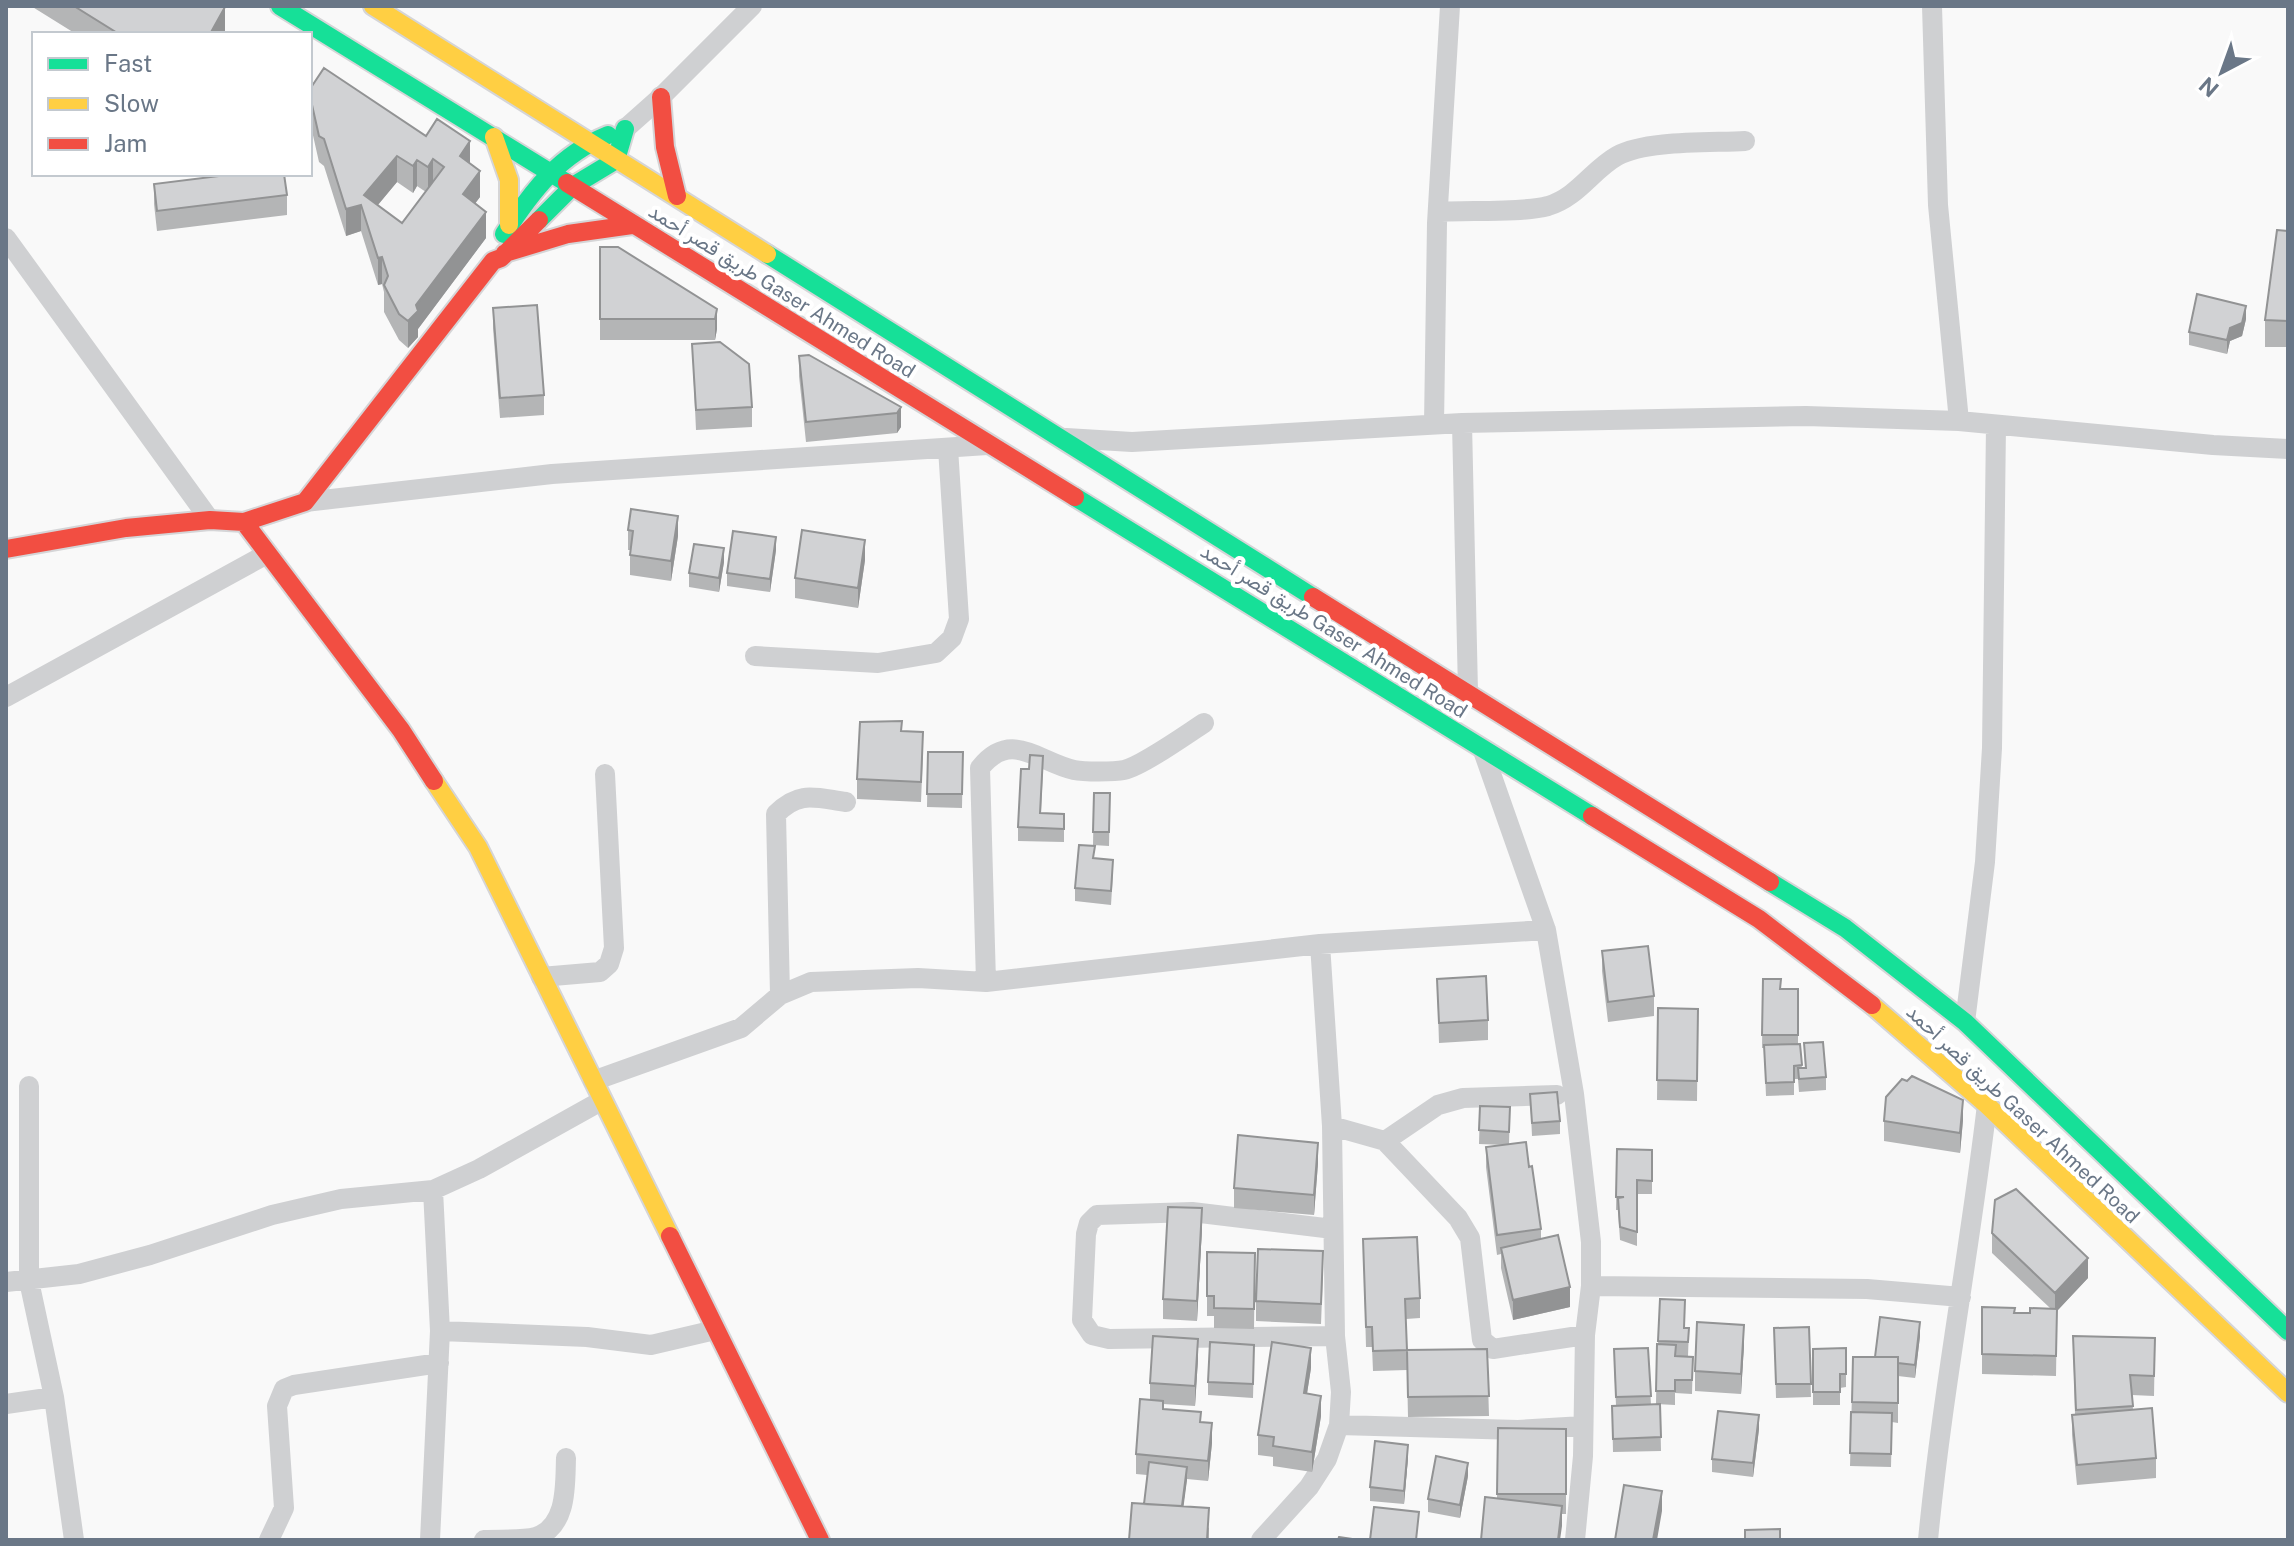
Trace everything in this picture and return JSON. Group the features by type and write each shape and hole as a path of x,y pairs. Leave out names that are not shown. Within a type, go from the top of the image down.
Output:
{"main road":[{"name":"طريق قصر أحمد Gaser Ahmed Road","path":"280,6 1759,919 1876,1008 1987,1105 2288,1393"},
{"name":"طريق قصر أحمد Gaser Ahmed Road","path":"373,6 854,311 1845,928 1965,1022 2288,1331"},
{"path":"661,97 664,144 677,196"},
{"path":"499,257 492,252 548,171 587,142 625,129"},
{"path":"6,549 126,528 210,520 244,522 305,502 499,257 573,186 616,160 625,129"},
{"path":"494,137 506,166 513,197 509,225"},
{"path":"499,257 537,240 632,225"},
{"path":"244,522 401,730 469,834 820,1540"}],"street":[{"path":"625,129 752,6"},
{"path":"1434,425 1438,212 1450,6"},
{"path":"1932,6 1938,205 1959,421"},
{"path":"1438,212 1548,206 1581,188 1604,164 1632,149 1745,141"},
{"path":"6,238 210,520"},
{"path":"1059,437 1132,442 1462,423 1806,416 1959,421 2288,449"},
{"path":"1462,423 1468,692"},
{"path":"1965,1022 1985,862 1992,748 1996,425"},
{"path":"305,502 552,474 991,445"},
{"path":"755,656 878,663 936,653 952,638 959,619 948,448"},
{"path":"6,697 267,554"},
{"path":"986,982 980,768 989,756 1007,748 1039,755 1074,770 1125,770 1204,723"},
{"path":"1482,748 1546,930 1574,1094 1591,1242 1575,1540"},
{"path":"541,977 600,972 609,964 614,948 605,774"},
{"path":"780,995 776,814 786,804 802,796 846,802"},
{"path":"593,1081 741,1028 780,995 811,982 918,978 986,982 1320,944 1546,930"},
{"path":"1261,1540 1309,1487 1327,1459 1339,1425 1341,1392 1335,1336 1332,1126 1320,944"},
{"path":"29,1086 29,1281 54,1397 74,1540"},
{"path":"1385,1141 1438,1105 1463,1098 1574,1094"},
{"path":"6,1282 79,1274 150,1255 272,1215 341,1199 433,1190 479,1169 601,1101"},
{"path":"1928,1540 1944,1399 1987,1105"},
{"path":"1332,1126 1385,1141 1458,1218 1470,1238 1482,1340 1486,1345 1493,1349 1585,1335"},
{"path":"430,1540 440,1331 433,1190"},
{"path":"1333,1229 1192,1212 1097,1215 1089,1223 1086,1234 1082,1320 1092,1335 1109,1339 1335,1336"},
{"path":"1591,1286 1867,1289 1961,1297"},
{"path":"440,1331 587,1337 651,1345 715,1330"},
{"path":"269,1540 284,1508 277,1406 284,1389 439,1363"},
{"path":"6,1404 54,1397"},
{"path":"1339,1425 1518,1430 1583,1426"},
{"path":"484,1540 537,1536 553,1524 563,1507 566,1458"}],"building":[{"path":"74,6 225,7 211,32 116,32"},
{"path":"324,68 426,136 437,119 470,141 460,156 480,171 463,194 486,212 416,305 418,311 408,321 399,314 384,285 388,276 382,257 378,258 361,205 346,209 324,139 319,136 312,105 312,86","holes":["397,156 413,166 417,160 428,167 433,159 444,167 402,223 364,195"]},
{"path":"219,176 284,176 287,195 157,211 154,184"},
{"path":"2277,230 2288,231 2288,321 2265,320"},
{"path":"600,247 618,247 717,309 715,319 600,319"},
{"path":"2197,294 2246,306 2242,323 2230,328 2227,340 2189,332"},
{"path":"537,305 544,395 500,398 493,308"},
{"path":"720,342 749,364 752,407 696,410 692,344"},
{"path":"809,355 901,407 897,413 806,422 799,356"},
{"path":"631,509 678,516 671,561 630,555 633,531 628,530"},
{"path":"802,530 865,540 858,588 795,578"},
{"path":"733,531 776,537 770,579 727,573"},
{"path":"694,544 724,548 719,578 689,573"},
{"path":"902,721 901,731 923,732 921,782 857,779 860,722"},
{"path":"928,752 963,752 962,794 927,794"},
{"path":"1030,755 1043,756 1040,813 1064,814 1064,829 1018,827 1021,769 1029,769"},
{"path":"1094,793 1110,793 1109,832 1093,832"},
{"path":"1079,845 1095,846 1093,858 1113,860 1111,891 1075,888"},
{"path":"1648,946 1654,996 1608,1002 1602,951"},
{"path":"1486,976 1488,1020 1439,1023 1437,979"},
{"path":"1763,979 1781,979 1780,989 1798,989 1798,1035 1762,1035"},
{"path":"1658,1008 1698,1009 1697,1081 1657,1080"},
{"path":"1823,1042 1826,1077 1799,1079 1798,1068 1806,1068 1804,1043"},
{"path":"1800,1044 1802,1065 1794,1066 1794,1082 1766,1083 1764,1045"},
{"path":"1912,1076 1963,1100 1960,1133 1884,1121 1886,1097 1902,1079 1907,1081"},
{"path":"1557,1092 1560,1121 1532,1123 1530,1094"},
{"path":"1480,1106 1510,1107 1509,1132 1479,1130"},
{"path":"1238,1135 1318,1143 1314,1195 1234,1188"},
{"path":"1526,1142 1541,1229 1497,1235 1486,1147"},
{"path":"1617,1149 1652,1150 1652,1181 1637,1180 1637,1232 1620,1227 1618,1198 1624,1197 1616,1197"},
{"path":"2016,1189 2088,1258 2055,1293 1992,1233 1995,1200"},
{"path":"1168,1207 1202,1208 1197,1301 1163,1299"},
{"path":"1558,1235 1570,1287 1513,1300 1501,1248"},
{"path":"1417,1237 1420,1298 1405,1299 1407,1350 1373,1351 1372,1327 1366,1327 1363,1239"},
{"path":"1258,1249 1323,1251 1321,1304 1256,1301"},
{"path":"1207,1252 1255,1253 1254,1309 1214,1308 1214,1296 1207,1296"},
{"path":"1660,1299 1685,1300 1684,1328 1689,1328 1688,1342 1658,1341"},
{"path":"1982,1307 2015,1308 2014,1313 2030,1313 2030,1308 2057,1309 2056,1356 1982,1354"},
{"path":"1880,1317 1920,1322 1915,1365 1898,1363 1898,1357 1875,1357"},
{"path":"1697,1322 1744,1325 1741,1374 1695,1371"},
{"path":"1809,1327 1811,1384 1776,1384 1774,1328"},
{"path":"1153,1336 1198,1339 1195,1386 1150,1383"},
{"path":"2073,1336 2155,1338 2154,1376 2130,1375 2133,1406 2076,1410"},
{"path":"1210,1342 1254,1345 1253,1384 1208,1382"},
{"path":"1272,1342 1311,1348 1304,1393 1321,1396 1312,1452 1273,1446 1274,1437 1258,1435"},
{"path":"1657,1344 1676,1345 1675,1356 1693,1357 1692,1380 1675,1380 1675,1391 1656,1391"},
{"path":"1648,1348 1651,1396 1616,1397 1614,1349"},
{"path":"1846,1348 1846,1374 1840,1374 1840,1392 1813,1392 1813,1349"},
{"path":"1487,1349 1489,1396 1408,1397 1407,1350"},
{"path":"1853,1357 1898,1357 1898,1403 1852,1402"},
{"path":"1140,1399 1163,1401 1163,1409 1201,1412 1200,1422 1212,1423 1208,1461 1136,1454"},
{"path":"1660,1404 1661,1437 1613,1439 1612,1406"},
{"path":"2152,1408 2156,1458 2077,1465 2072,1415"},
{"path":"1718,1411 1759,1415 1753,1463 1712,1459"},
{"path":"1851,1412 1892,1413 1891,1454 1850,1453"},
{"path":"1498,1428 1566,1429 1566,1494 1497,1494"},
{"path":"1375,1441 1408,1445 1404,1491 1370,1487"},
{"path":"1436,1456 1468,1463 1460,1505 1428,1499"},
{"path":"1149,1462 1187,1467 1182,1506 1144,1504"},
{"path":"1624,1485 1662,1491 1653,1540 1615,1540"},
{"path":"1485,1497 1562,1506 1558,1540 1481,1540"},
{"path":"1132,1503 1209,1508 1207,1540 1129,1540"},
{"path":"1374,1507 1419,1512 1416,1540 1370,1540"},
{"path":"1780,1529 1780,1540 1745,1540 1745,1530"}],"traffic: fast":[{"path":"280,6 567,183"},
{"path":"539,220 573,186 616,160 625,129"},
{"path":"504,234 548,176 575,153 608,135"},
{"path":"767,254 1313,597"},
{"path":"1075,497 1592,816"},
{"path":"1770,882 1845,928 1965,1022 2288,1331"}],"traffic: slow":[{"path":"373,6 767,254"},
{"path":"494,137 509,180 509,225"},
{"path":"434,781 478,847 670,1236"},
{"path":"1872,1005 1987,1105 2288,1393"}],"traffic: jam":[{"path":"661,97 665,147 677,196"},
{"path":"567,183 1075,497"},
{"path":"6,549 126,528 210,520 244,522 305,502 493,261 501,258 539,220"},
{"path":"505,253 568,234 632,225"},
{"path":"244,522 401,730 434,781"},
{"path":"1313,597 1770,882"},
{"path":"1592,816 1759,919 1872,1005"},
{"path":"670,1236 820,1540"}]}
